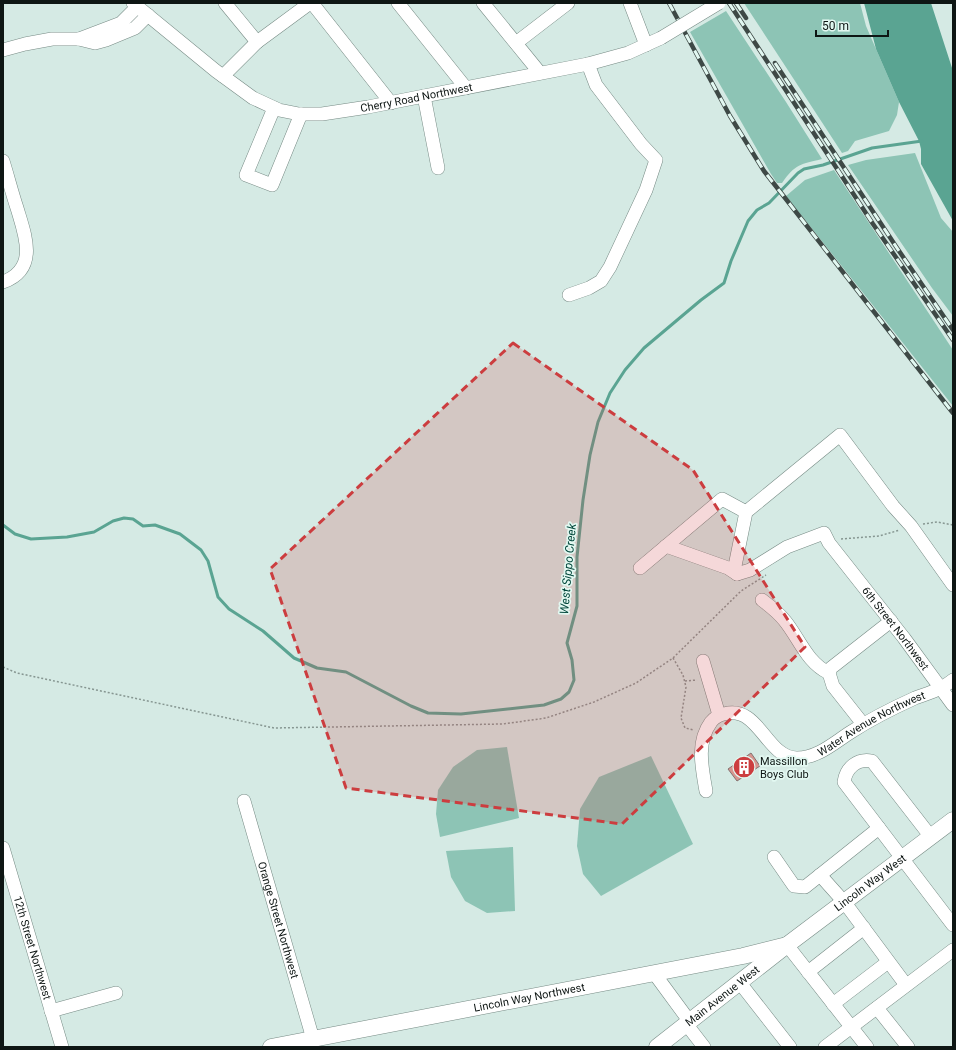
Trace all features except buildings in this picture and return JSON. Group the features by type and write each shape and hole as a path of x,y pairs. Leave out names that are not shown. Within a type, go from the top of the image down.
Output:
{"main road":[{"name":"Lincoln Way West","path":"787,946 953,821"},
{"name":"Lincoln Way Northwest","path":"271,1047 743,956 787,946"},
{"name":"Main Avenue West","path":"657,1047 787,946"}],"street":[{"path":"225,3 257,42"},
{"path":"223,76 257,42 311,3 391,103"},
{"path":"398,3 466,88"},
{"path":"484,3 540,73"},
{"path":"516,43 568,3"},
{"path":"630,3 646,45"},
{"name":"Cherry Road Northwest","path":"135,5 252,98 286,112 322,114 391,103 588,64 628,53 661,38 719,3"},
{"path":"79,39 122,23 135,5"},
{"path":"3,50 38,41 59,39 79,39 95,43 135,28 148,16"},
{"path":"569,295 588,288 601,280 610,267 646,190 656,160 641,144 596,85 588,64"},
{"path":"424,96 438,168"},
{"path":"274,108 246,175 272,185 301,114"},
{"path":"3,161 24,232 27,252 20,272 13,278 3,282"},
{"path":"737,574 735,566 746,512 840,435 893,506 912,526 953,585"},
{"path":"640,568 722,499 746,512"},
{"path":"737,574 750,570 787,547 824,533 829,543"},
{"name":"6th Street Northwest","path":"829,543 891,621 953,704"},
{"path":"666,546 728,568 737,574"},
{"path":"762,600 785,620 799,642 817,665 829,673 833,686 863,724"},
{"path":"829,673 831,668 891,621"},
{"path":"703,661 719,715 713,719 705,733 701,758 706,792"},
{"name":"Water Avenue Northwest","path":"719,715 734,713 746,717 758,727 782,754 788,757 798,758 815,754 863,724 926,693 941,688 953,680"},
{"path":"930,837 872,761 861,761 853,764 848,769 844,782 953,925"},
{"name":"Orange Street Northwest","path":"244,801 313,1039"},
{"path":"774,857 794,886 805,888 879,828"},
{"name":"12th Street Northwest","path":"3,848 62,1047"},
{"path":"820,875 845,902 906,986"},
{"path":"808,972 864,928"},
{"path":"787,946 866,1047"},
{"path":"825,1047 953,950"},
{"path":"833,1004 888,962"},
{"path":"654,973 704,1047"},
{"path":"740,983 790,1047"},
{"path":"51,1011 116,993"},
{"path":"877,1008 908,1047"}],"path":[{"path":"829,543 846,538 879,536 912,526 937,522 953,525"},
{"path":"3,667 17,673 274,728 504,724 546,718 594,702 636,683 672,658 741,590 771,572"},
{"path":"672,658 683,675 686,687 681,718 685,728 705,733"}],"highlighted area":[{"path":"513,343 693,470 805,647 622,824 346,788 270,569"}],"shaded area":[{"path":"744,3 860,3 866,26 899,102 897,115 889,131 855,141 848,151 842,153"},
{"path":"864,3 931,3 953,71 953,221 921,164 921,149 919,141 899,102 876,49"},
{"path":"726,11 822,159 809,162 795,168 782,183 777,183 771,174 690,32"},
{"path":"915,153 941,218 953,232 953,316 932,288 848,165 866,160"},
{"path":"834,170 953,350 953,406 786,196 805,180"},
{"path":"507,747 519,818 440,837 436,814 438,790 453,767 477,750"},
{"path":"651,756 693,844 601,896 583,874 577,846 580,809 599,777"},
{"path":"513,847 515,911 487,913 465,901 451,877 446,851"}],"waterway":[{"name":"West Sippo Creek","path":"3,525 15,534 31,539 67,537 94,532 113,521 124,518 133,519 143,526 155,525 180,534 201,550 208,561 218,597 229,609 263,631 294,658 317,668 346,672 411,706 428,713 461,714 544,705 561,699 569,692 574,680 572,660 567,643 577,606 577,557 583,500 590,455 598,422 610,393 625,370 644,348 701,300 724,283 731,261 748,221 757,210 769,203 798,173 804,169 823,165 872,148 922,141"}],"railway":[{"path":"669,3 730,116 764,171 953,413"},
{"path":"729,3 873,224 953,340"},
{"path":"736,3 746,18"},
{"path":"775,63 953,330"}],"place":[{"name":"Massillon Boys Club","path":"744,767"}]}
